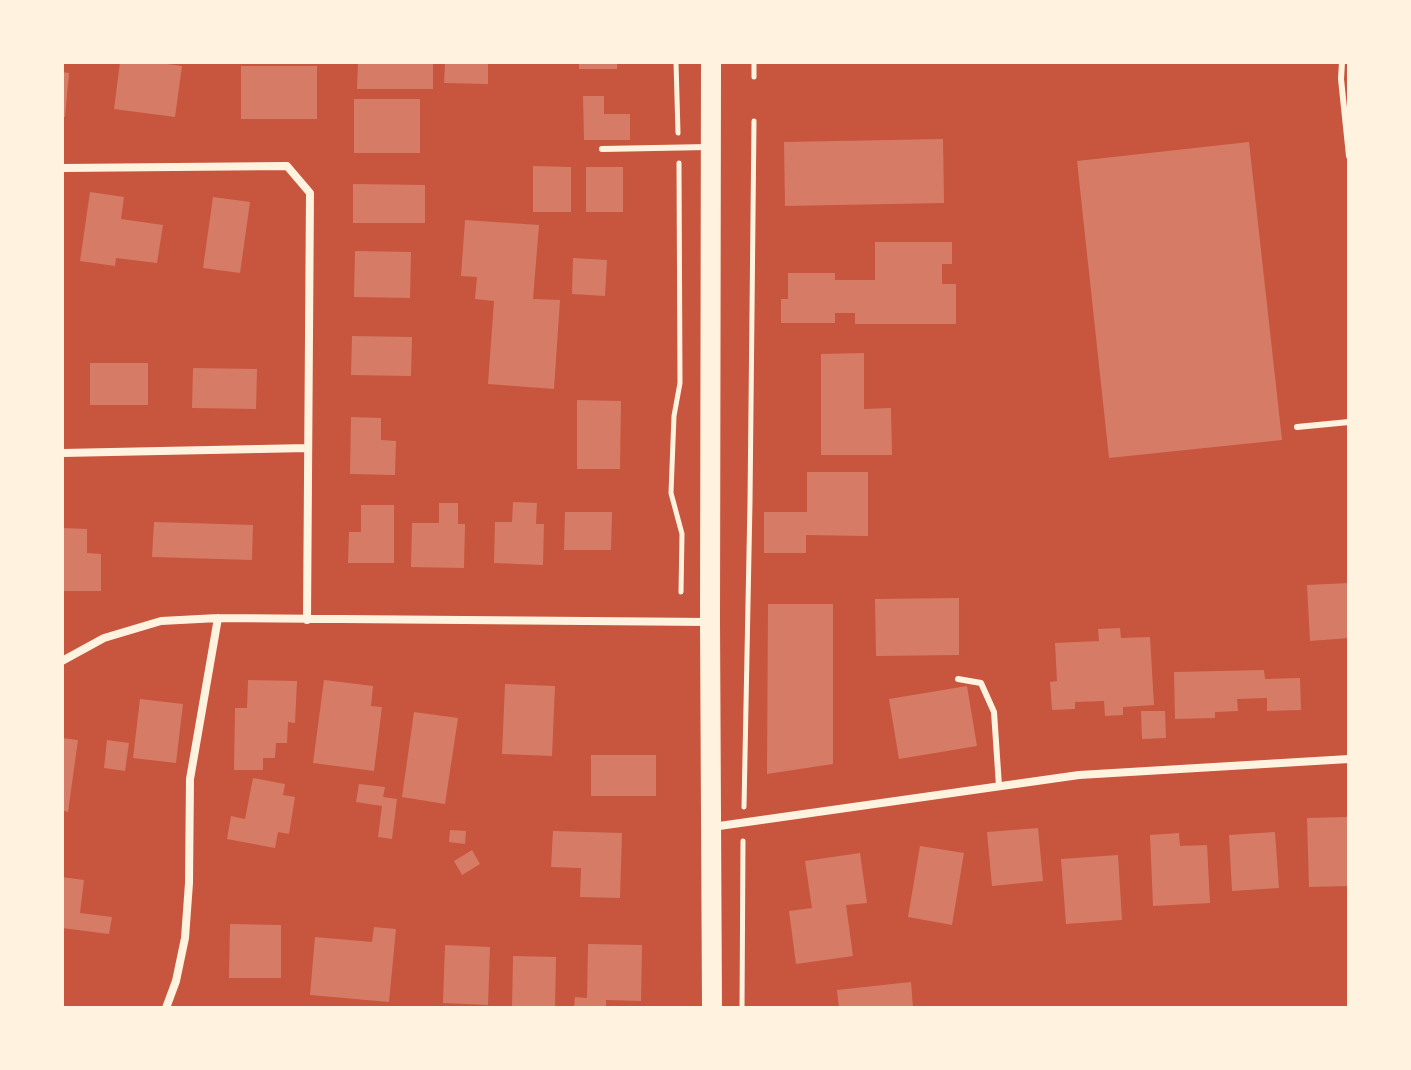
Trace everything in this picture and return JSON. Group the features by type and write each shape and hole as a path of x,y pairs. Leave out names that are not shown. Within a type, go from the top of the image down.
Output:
{"main road":[{"path":"711,62 712,1008"}],"street":[{"path":"62,168 287,166 310,193 307,620"},
{"path":"62,453 308,448"},
{"path":"62,661 104,638 161,621 218,618 710,622"},
{"path":"166,1008 176,981 185,938 190,779 218,618"},
{"path":"711,827 1079,775 1349,759"}],"lane":[{"path":"1342,62 1349,156"},
{"path":"602,149 711,147"},
{"path":"1297,427 1349,422"},
{"path":"958,679 981,683 994,712 999,786"}],"path":[{"path":"676,62 680,383 674,416 671,493 682,534 681,592"},
{"path":"754,62 754,77"},
{"path":"742,1008 754,121"}],"building":[{"path":"120,62 182,66 175,117 114,109"},
{"path":"358,62 433,62 433,89 357,89"},
{"path":"445,62 488,62 488,84 444,83"},
{"path":"579,62 617,62 617,69 579,69"},
{"path":"241,66 317,66 317,119 241,119"},
{"path":"62,72 69,73 65,117 62,117"},
{"path":"583,96 604,96 604,114 630,114 630,140 584,140"},
{"path":"354,99 420,99 420,153 354,153"},
{"path":"943,139 944,203 785,206 784,142"},
{"path":"1249,142 1282,440 1109,458 1077,161"},
{"path":"533,166 571,167 571,212 533,212"},
{"path":"586,167 623,167 623,212 586,212"},
{"path":"353,184 425,185 425,223 353,223"},
{"path":"90,192 124,197 121,219 163,225 157,263 116,258 115,266 80,261"},
{"path":"213,197 250,202 240,273 203,268"},
{"path":"465,220 539,225 533,299 560,300 554,389 488,384 494,301 475,299 477,277 461,276"},
{"path":"875,242 952,242 952,264 942,264 942,284 956,284 956,324 855,324 855,313 835,313 835,323 781,323 781,299 788,299 788,273 835,273 835,280 875,280"},
{"path":"355,251 411,252 410,298 354,297"},
{"path":"573,258 607,260 605,296 572,294"},
{"path":"352,336 412,337 411,376 351,375"},
{"path":"864,353 864,409 891,408 892,455 821,455 821,354"},
{"path":"90,363 148,363 148,405 90,405"},
{"path":"193,368 257,369 256,409 192,408"},
{"path":"577,400 621,401 620,469 577,469"},
{"path":"351,417 381,418 381,440 396,441 395,475 350,474"},
{"path":"807,472 868,472 868,536 806,535 806,553 764,553 764,512 807,512"},
{"path":"513,502 537,503 536,524 544,524 543,565 494,563 495,522 512,522"},
{"path":"439,503 458,503 458,524 465,524 464,568 411,567 412,523 439,523"},
{"path":"361,505 394,505 394,563 348,563 349,532 361,532"},
{"path":"565,512 612,512 611,550 564,550"},
{"path":"154,522 253,525 252,560 152,557"},
{"path":"62,528 87,529 87,553 101,554 101,591 62,591"},
{"path":"1349,583 1349,638 1310,641 1307,585"},
{"path":"959,598 959,655 876,656 875,599"},
{"path":"768,604 833,604 833,764 767,774"},
{"path":"1120,628 1121,638 1150,637 1154,705 1123,707 1123,715 1105,716 1104,701 1075,702 1075,709 1052,710 1050,682 1057,681 1055,643 1099,641 1098,629"},
{"path":"1264,670 1265,679 1300,678 1301,710 1267,711 1267,698 1237,699 1238,711 1215,712 1215,718 1175,719 1174,672"},
{"path":"248,680 297,681 295,723 288,722 287,743 276,743 275,758 263,758 263,770 234,770 235,708 247,708"},
{"path":"324,680 373,686 371,706 382,707 374,771 313,763"},
{"path":"505,684 555,686 552,756 502,754"},
{"path":"967,686 977,746 899,759 889,699"},
{"path":"140,699 183,704 176,763 133,758"},
{"path":"1141,711 1165,711 1166,738 1142,739"},
{"path":"414,712 458,718 445,804 402,797"},
{"path":"62,738 78,740 68,812 62,810"},
{"path":"107,740 129,743 125,771 104,768"},
{"path":"591,755 656,755 656,796 591,796"},
{"path":"253,778 285,784 283,795 295,797 289,834 278,832 275,848 227,839 231,816 245,819"},
{"path":"359,784 385,787 383,797 397,799 392,839 378,837 382,806 356,802"},
{"path":"1349,817 1349,886 1309,887 1307,818"},
{"path":"1038,828 1043,881 992,886 987,832"},
{"path":"450,830 466,831 465,844 449,842"},
{"path":"553,831 622,833 620,898 580,897 581,868 551,867"},
{"path":"1275,832 1279,888 1232,891 1229,835"},
{"path":"1179,833 1180,846 1207,845 1210,903 1153,906 1150,835"},
{"path":"920,846 964,853 952,925 908,917"},
{"path":"472,850 480,864 462,875 454,861"},
{"path":"860,853 867,903 846,905 853,956 796,964 789,911 812,908 805,861"},
{"path":"1118,855 1122,920 1066,924 1061,859"},
{"path":"62,877 84,880 80,913 112,917 109,934 62,928"},
{"path":"230,924 281,925 281,978 229,978"},
{"path":"374,927 396,929 389,1002 310,995 315,937 372,942"},
{"path":"588,944 642,945 641,1001 606,1000 606,1008 574,1008 575,997 587,998"},
{"path":"445,945 490,947 488,1005 443,1003"},
{"path":"513,956 556,957 555,1008 512,1008"},
{"path":"911,982 913,1008 839,1008 837,990"}]}
